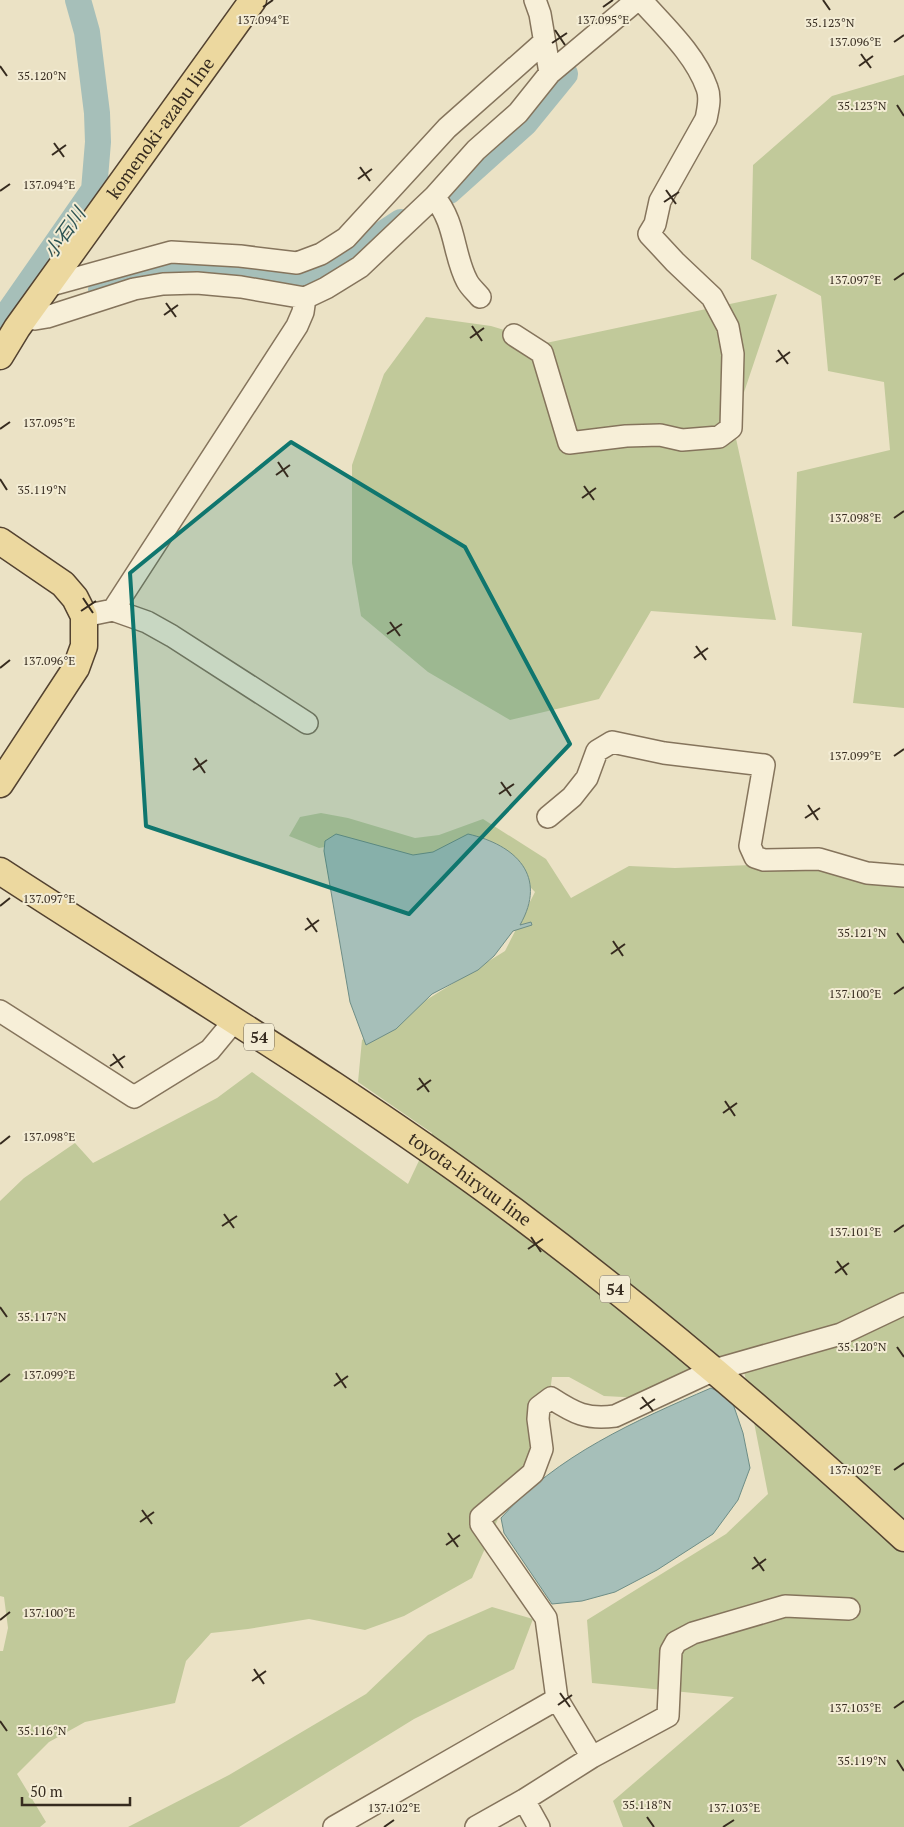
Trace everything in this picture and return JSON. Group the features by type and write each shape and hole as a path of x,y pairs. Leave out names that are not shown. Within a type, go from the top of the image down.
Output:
{"main road":[{"name":"komenoki-azabu line","path":"0,356 27,314 253,0"},
{"path":"0,541 63,584 76,598 84,616 84,646 76,668 0,784"},
{"name":"toyota-hiryuu line","path":"0,871 341,1090 513,1210 714,1370 904,1538"}],"street":[{"path":"535,0 540,14 550,73"},
{"path":"27,314 34,319 47,318 134,290 163,284 197,283 241,286 305,298 360,267 434,197 476,150 518,113 550,73 637,0"},
{"path":"514,335 542,353 569,442 626,436 660,435 682,440 719,437 731,428 733,354 728,327 712,297 649,234 655,224 660,200 706,119 709,105 707,88 688,54 641,0"},
{"path":"51,281 56,284 86,277 171,252 240,256 298,263 322,254 346,238 448,128 488,90 544,42"},
{"path":"434,197 440,204 456,240 468,282 480,297"},
{"path":"113,610 297,326 303,312 305,298"},
{"path":"84,616 113,610 147,622 172,636 307,723"},
{"path":"548,817 572,797 587,778 597,751 612,742 664,753 764,765 750,846 755,857 781,860 826,860 867,874 904,876"},
{"path":"0,1011 134,1097 210,1050 234,1021"},
{"path":"592,1757 557,1699 546,1618 481,1524 480,1516 533,1473 542,1449 539,1407 551,1398 583,1416 598,1419 615,1416 714,1370 841,1334 904,1304"},
{"path":"476,1827 524,1800 592,1757 668,1716 671,1651 676,1642 693,1633 785,1606 849,1609"},
{"path":"338,1826 557,1699"},
{"path":"524,1800 539,1827"}],"highlighted area":[{"path":"291,442 465,547 570,744 409,914 146,826 130,573"}],"green space":[{"path":"904,75 904,708 853,703 862,633 792,626 797,472 890,450 884,382 828,371 821,296 751,259 753,165 832,96"},
{"path":"777,294 733,425 776,620 651,611 599,699 510,720 428,672 361,616 352,563 352,465 384,374 426,317 491,326 546,343"},
{"path":"321,813 348,818 415,838 439,835 483,819 546,859 571,898 629,866 675,868 823,862 904,884 904,1827 623,1827 613,1801 734,1697 592,1683 587,1620 726,1534 768,1494 744,1371 724,1355 699,1365 642,1398 604,1396 569,1377 552,1377 543,1444 519,1471 472,1578 404,1616 365,1630 309,1619 211,1633 186,1661 175,1703 85,1722 49,1742 17,1774 46,1822 40,1827 0,1827 0,1651 3,1651 8,1628 4,1597 0,1596 0,1201 24,1178 75,1143 93,1163 217,1098 252,1072 408,1184 432,1133 358,1082 362,1040 505,951 535,892 504,860 444,857 374,860 342,844 319,848 289,836 300,817"},
{"path":"492,1607 533,1619 514,1669 414,1719 239,1827 128,1827 229,1775 366,1694 428,1635"}],"water":[{"path":"336,834 413,855 433,852 468,834 485,839 513,855 522,865 529,878 530,892 528,907 520,925 531,922 532,925 513,931 494,956 478,970 432,994 396,1029 366,1045 350,1002 324,851 325,841"},
{"path":"711,1388 731,1398 743,1433 750,1468 738,1500 713,1534 657,1570 615,1592 582,1601 552,1604 504,1533 501,1518 523,1496 572,1458 626,1427"}],"waterway":[{"name":"小石川","path":"0,325 94,190 98,142 97,113 87,32 78,0"},
{"path":"449,191 525,123 565,74"},
{"path":"101,290 138,277 159,273 244,275 297,282 317,277 401,222"}]}
